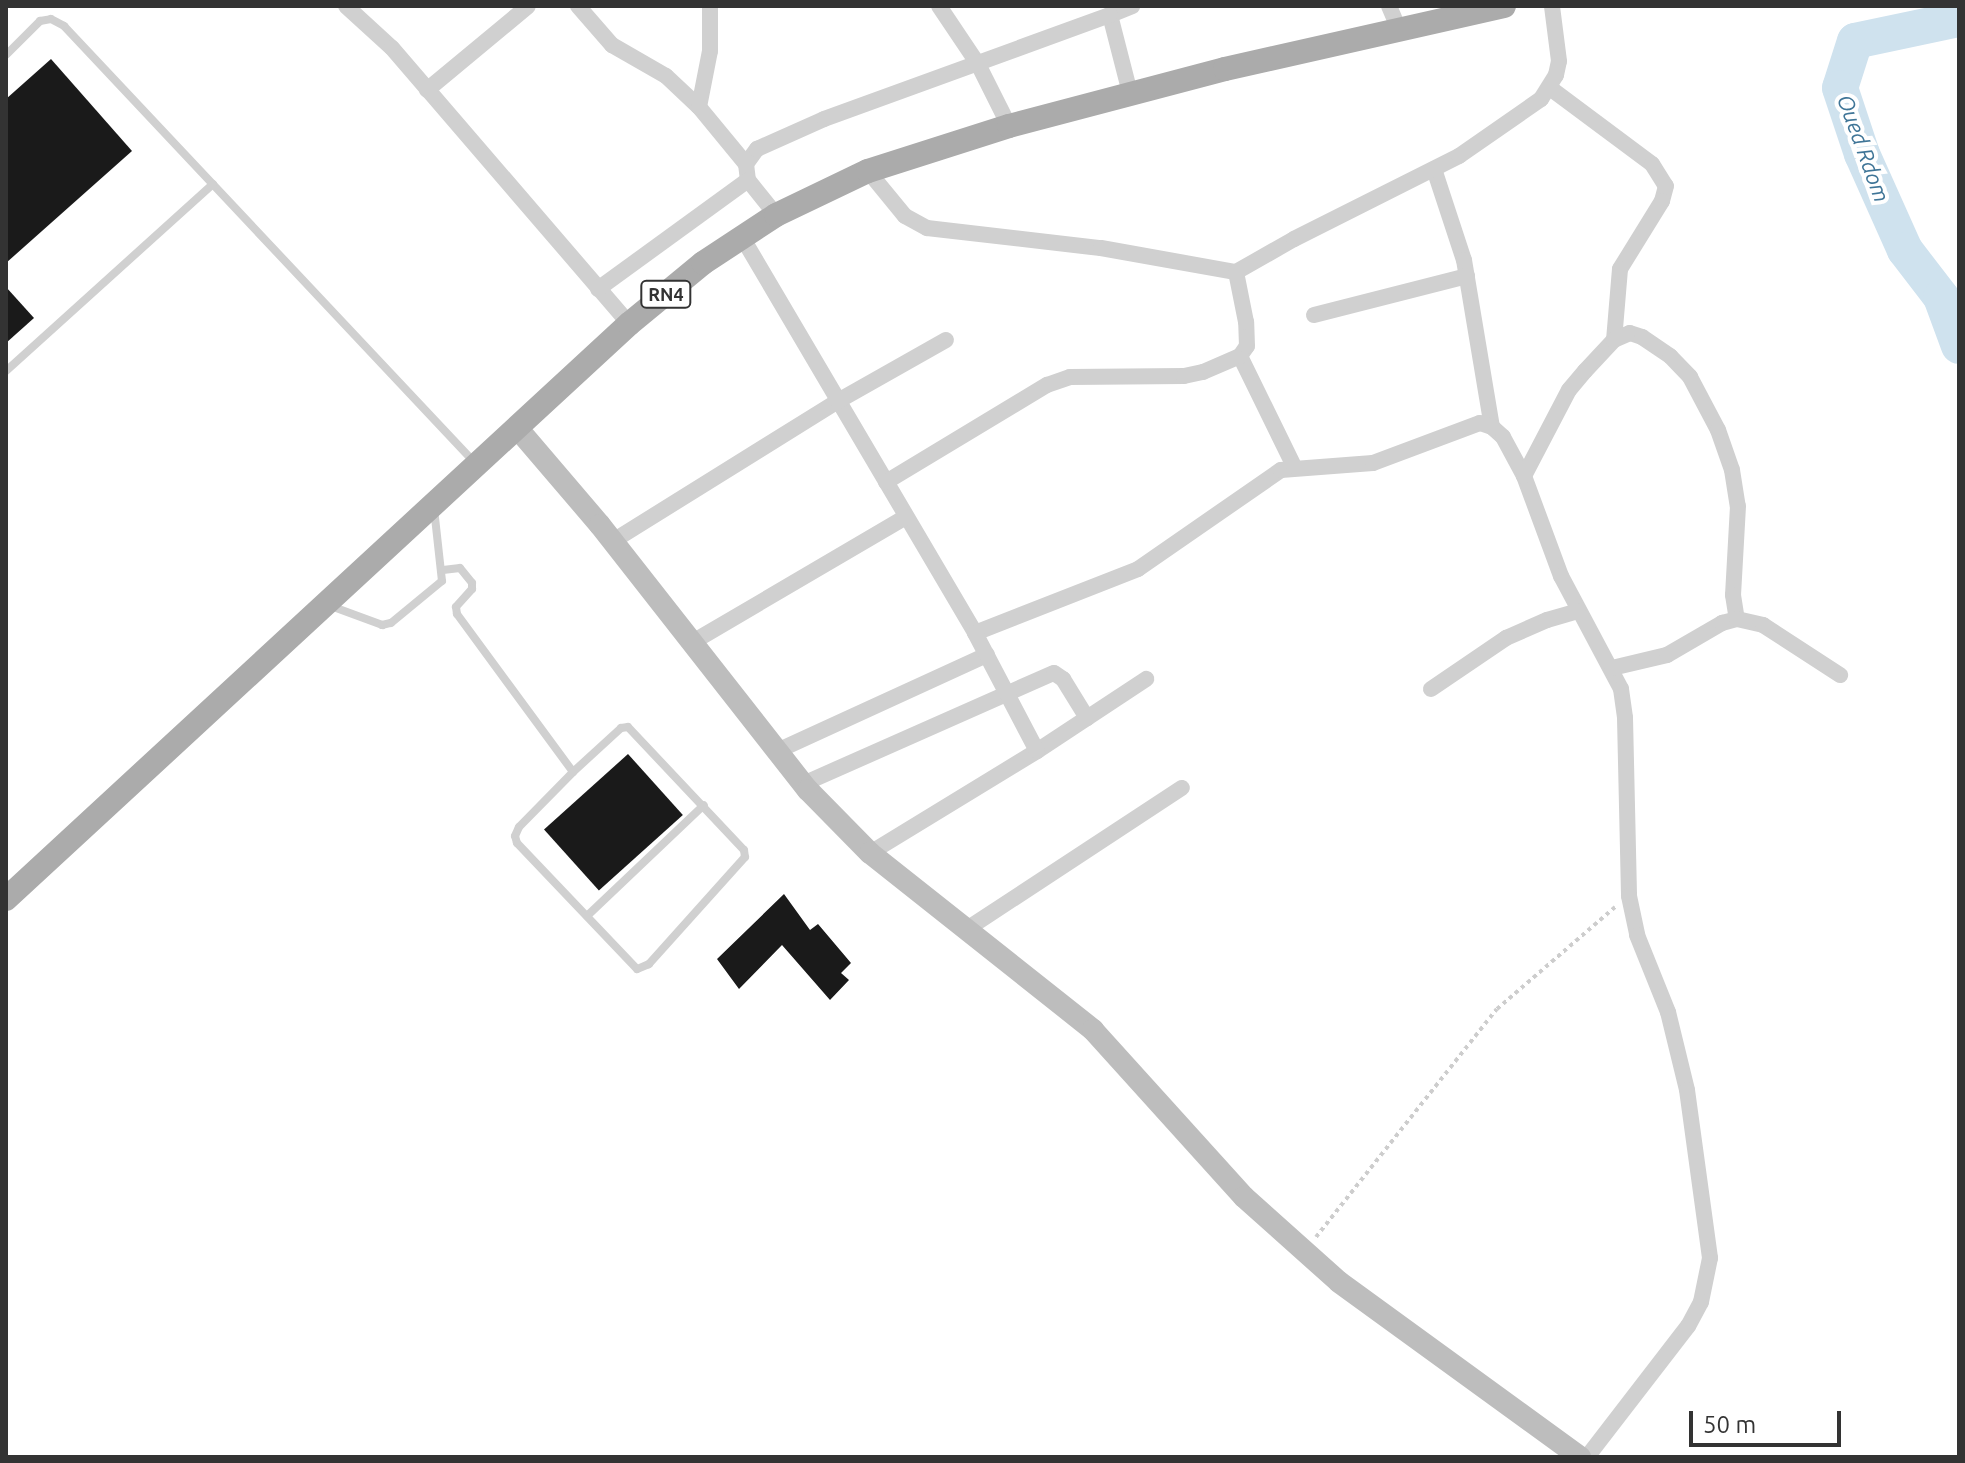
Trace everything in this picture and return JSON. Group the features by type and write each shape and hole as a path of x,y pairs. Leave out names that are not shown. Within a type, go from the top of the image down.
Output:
{"main road":[{"name":"RN4","path":"6,899 478,467 629,324 703,263 776,215 868,171 1009,126 1130,93 1504,6"}],"street":[{"path":"346,6 360,11 629,324"},
{"path":"427,90 528,6"},
{"path":"578,6 612,45 666,76 699,107 776,215"},
{"path":"699,107 710,51 710,6"},
{"path":"939,6 978,64 1009,126"},
{"path":"598,289 747,172 751,154 768,143 1132,6"},
{"path":"1389,6 1399,30"},
{"path":"868,171 905,216 927,228 1101,248 1236,272 1434,169 1541,99 1550,88 1559,61 1552,6"},
{"path":"1110,15 1130,93"},
{"path":"1550,88 1652,164 1666,186 1662,201 1620,269 1614,340"},
{"path":"1434,169 1467,276 1492,427"},
{"path":"742,237 975,633 1037,751"},
{"path":"886,482 1047,385 1070,377 1184,376 1203,372 1240,356 1247,346 1236,272"},
{"path":"1314,315 1467,276"},
{"path":"1524,476 1569,390 1614,340 1630,333 1642,337 1683,366 1718,430 1732,470 1738,506 1733,595 1737,619"},
{"path":"613,541 838,401 946,340"},
{"path":"1240,356 1294,466"},
{"path":"975,633 1138,569 1259,483 1294,466 1360,466 1480,423 1492,427 1503,437 1524,476 1578,611 1621,689 1625,718 1629,896 1637,935 1668,1012 1687,1090 1710,1258 1708,1280 1688,1326 1587,1457"},
{"path":"518,429 613,541 803,784 870,853 1093,1030 1244,1197 1339,1282 1580,1457"},
{"path":"691,643 906,517"},
{"path":"1431,689 1506,638 1547,620 1578,611"},
{"path":"1612,668 1667,655 1722,623 1737,619 1763,625 1840,675"},
{"path":"777,751 987,655"},
{"path":"803,784 1054,673 1063,679 1087,718"},
{"path":"870,853 1037,751 1146,679"},
{"path":"967,929 1182,788"}],"lane":[{"path":"6,55 40,21 51,19 64,26 478,467"},
{"path":"6,371 213,184"},
{"path":"327,605 382,625 391,623 442,581 434,507"},
{"path":"443,570 460,568 472,583 472,589 456,607 457,614 573,772"},
{"path":"628,727 704,805 739,842 745,857 649,964 637,969 517,843 515,836 519,827 621,728 628,727"},
{"path":"587,916 704,805"}],"path":[{"path":"1304,1252 1497,1009 1629,896"}],"building":[{"path":"51,59 132,151 6,263 6,99"},
{"path":"6,287 34,318 6,343"},
{"path":"628,754 683,815 599,891 544,830"},
{"path":"784,894 810,930 818,924 851,963 841,973 849,980 830,1000 782,945 739,989 717,959"}],"waterway":[{"name":"Oued Rdom","path":"1959,19 1855,41 1840,88 1862,154 1905,250 1941,297 1959,346"}]}
